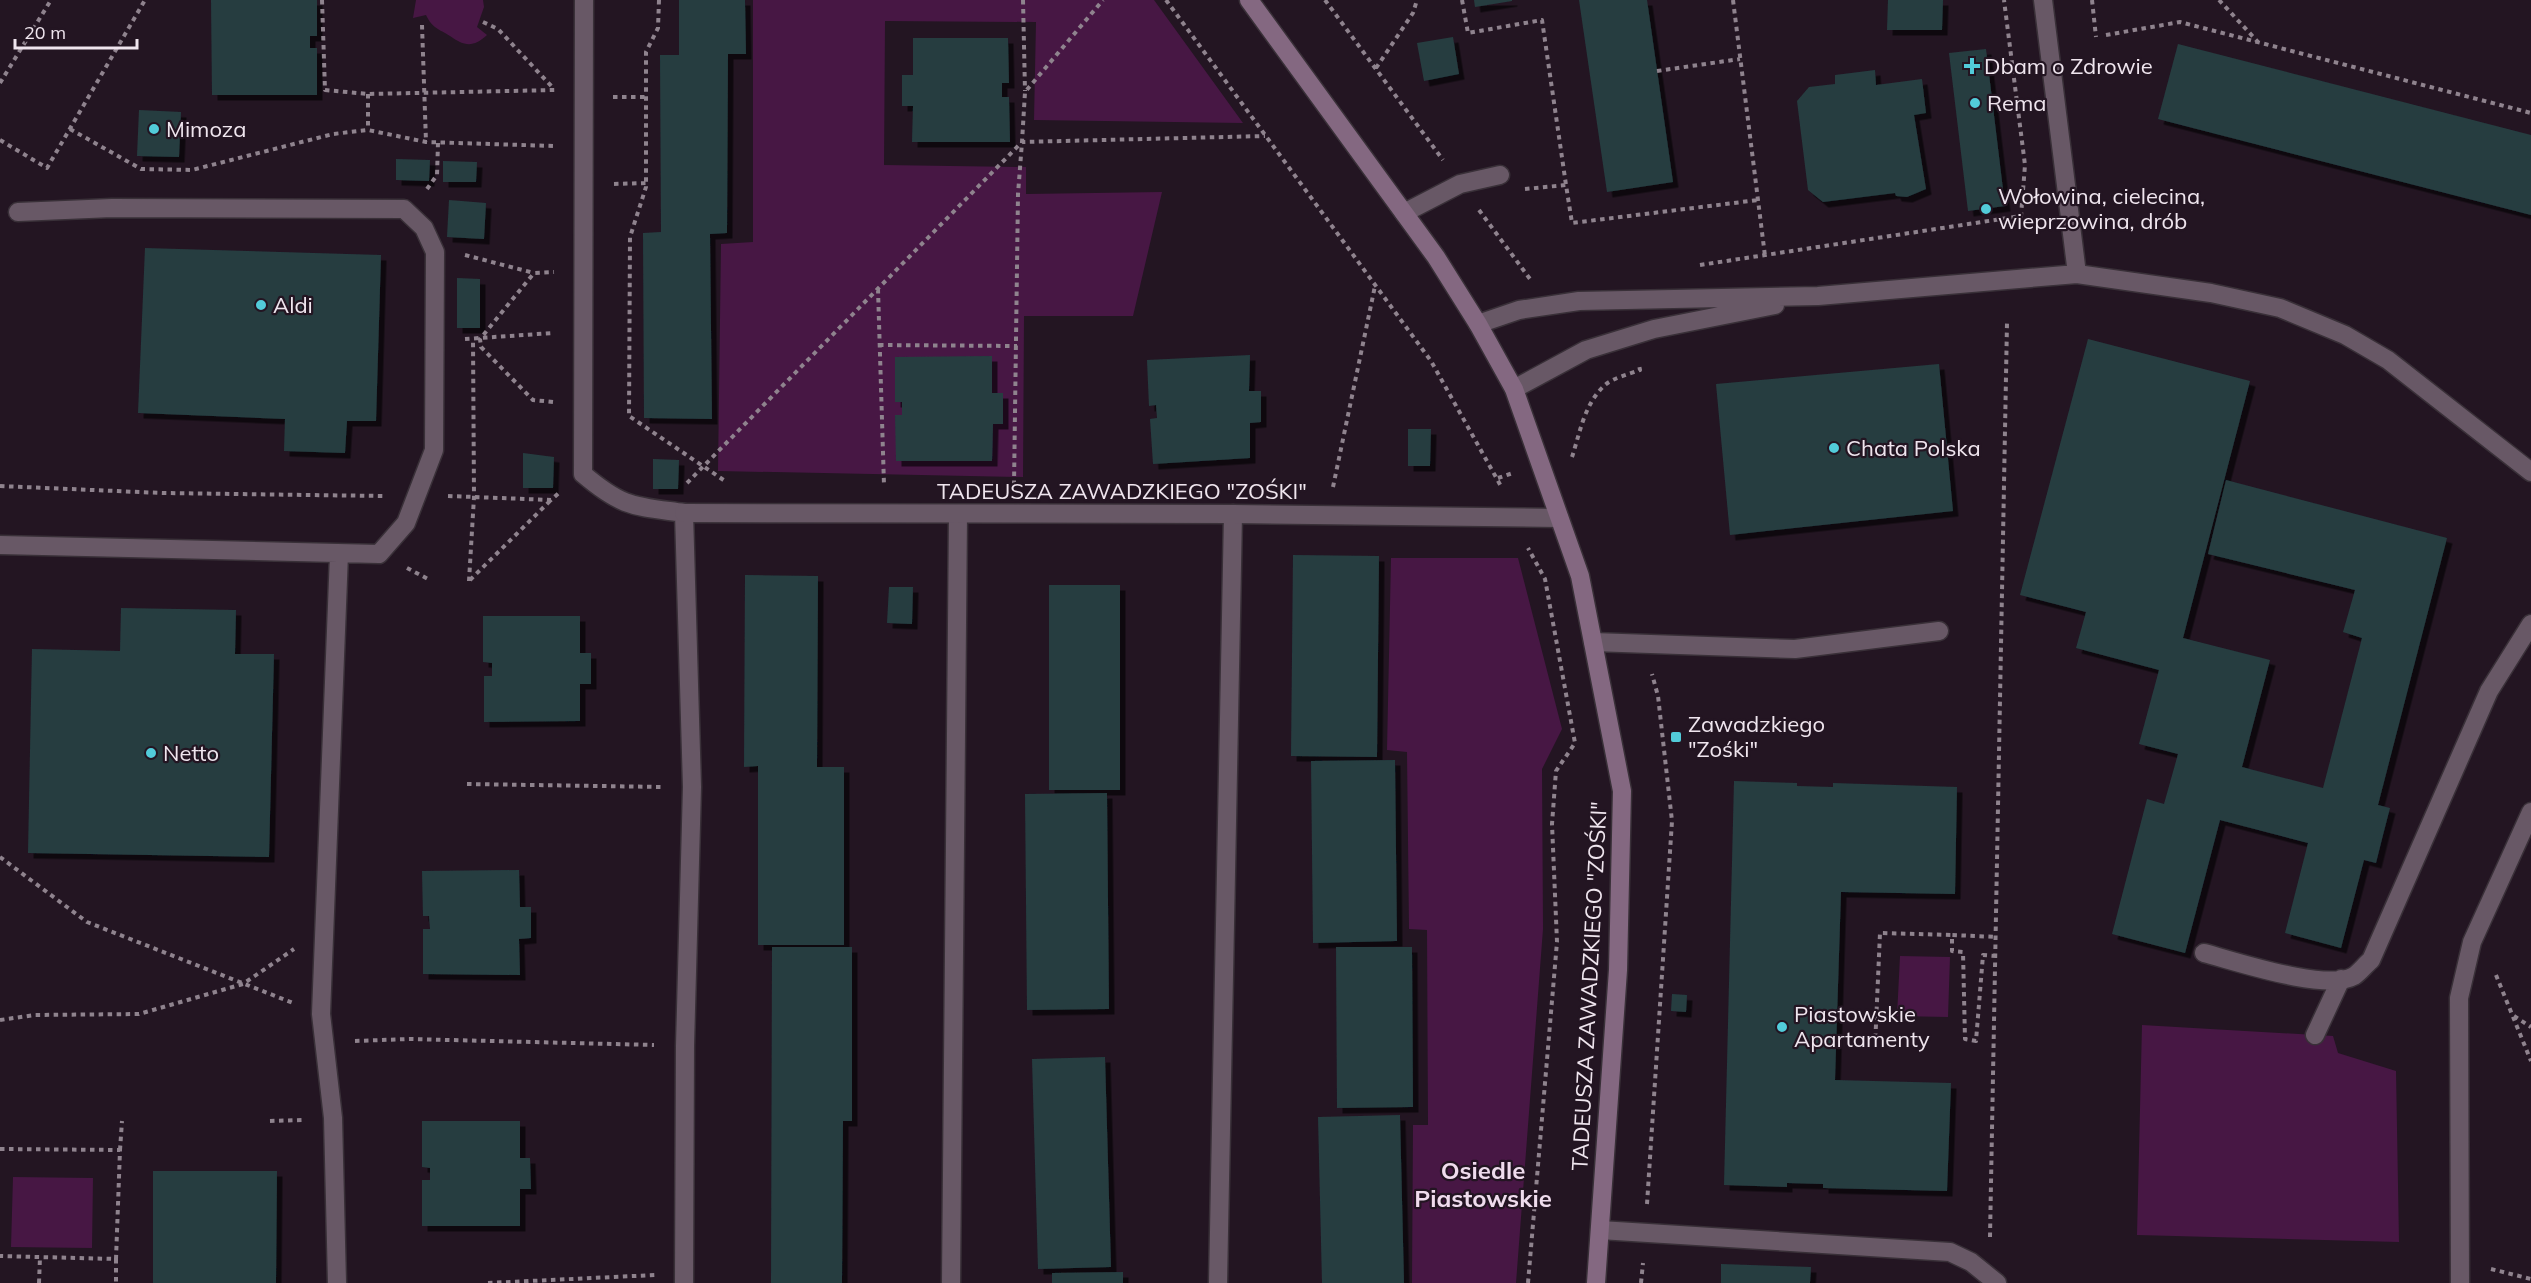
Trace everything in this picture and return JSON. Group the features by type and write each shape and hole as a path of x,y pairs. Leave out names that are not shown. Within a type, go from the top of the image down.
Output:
{"street":[{"path":"583,474 584,0"},
{"name":"TADEUSZA ZAWADZKIEGO \"ZOŚKI\"","path":"1249,0 1436,257 1478,324 1514,389 1580,576 1622,791 1618,970 1596,1283"},
{"path":"2043,0 2077,274"},
{"path":"1404,213 1460,184 1500,175"},
{"path":"0,545 379,554 406,523 434,450 435,252 424,228 404,209 112,208 18,212"},
{"path":"1478,324 1519,310 1579,301 1818,296 2077,274 2211,293 2280,309 2345,335 2388,360 2531,472"},
{"path":"1514,389 1586,350 1654,329 1818,296"},
{"name":"TADEUSZA ZAWADZKIEGO \"ZOŚKI\"","path":"583,474 608,496 629,506 684,513 1233,514 1559,518"},
{"path":"684,513 692,787 685,1046 684,1278"},
{"path":"951,1283 958,514"},
{"path":"1218,1283 1233,514"},
{"path":"337,1283 333,1118 321,1014 339,554"},
{"path":"2204,953 2291,976 2325,980 2352,977 2371,960 2489,691 2531,624"},
{"path":"1593,642 1795,649 1939,631"},
{"path":"2460,1283 2459,998 2472,942 2531,812"},
{"path":"2315,1035 2341,979"},
{"path":"1600,1230 1950,1252 1994,1279"}],"path":[{"path":"0,83 51,0"},
{"path":"0,140 47,168 145,0"},
{"path":"322,0 325,90 368,94 585,89"},
{"path":"659,0 658,28 646,52 646,187 630,237 629,416 726,483"},
{"path":"1014,494 1018,194 1025,92 1023,0"},
{"path":"1025,92 1103,0"},
{"path":"1166,0 1431,361 1504,491"},
{"path":"1325,0 1535,286"},
{"path":"1376,68 1413,12 1417,0"},
{"path":"1462,0 1468,33 1542,20 1572,223 1758,200"},
{"path":"1733,0 1765,256"},
{"path":"1696,266 2021,216 2025,165 2004,0"},
{"path":"2092,0 2096,37"},
{"path":"2218,0 2258,43"},
{"path":"483,22 498,29 555,90"},
{"path":"2106,35 2180,22 2531,112"},
{"path":"422,25 426,142"},
{"path":"1657,71 1740,59"},
{"path":"368,94 368,130"},
{"path":"70,129 141,169 192,170 333,134 368,130 426,142 585,147"},
{"path":"684,513 687,483 703,465 1022,142 1266,136"},
{"path":"409,214 437,175 438,142"},
{"path":"1520,189 1566,185"},
{"path":"432,244 534,273 584,272"},
{"path":"534,273 480,339 481,347 532,400 584,404"},
{"path":"1331,493 1375,284"},
{"path":"878,288 884,495"},
{"path":"1994,1279 1996,937 2007,323"},
{"path":"435,338 480,339 584,331"},
{"path":"473,339 474,497 470,581 551,500 583,474"},
{"path":"879,345 1017,346"},
{"path":"1565,459 1572,457 1582,423 1593,400 1606,384 1640,370"},
{"path":"1497,478 1514,473"},
{"path":"0,486 185,494 357,497 417,494 551,500"},
{"path":"1525,542 1545,579 1575,744 1556,771 1554,792 1552,824 1557,942 1528,1283"},
{"path":"466,784 692,787"},
{"path":"0,856 87,922 321,1014"},
{"path":"0,1020 35,1015 139,1014 243,984 324,928"},
{"path":"1875,1047 1880,933 1996,937"},
{"path":"1952,935 1952,951 1963,952 1965,1039 1976,1041 1983,955 1996,956"},
{"path":"2494,970 2531,1061"},
{"path":"2513,1016 2531,1027"},
{"path":"347,1042 409,1040 685,1046"},
{"path":"116,1283 122,1121"},
{"path":"0,1149 120,1150"},
{"path":"0,1256 116,1259"},
{"path":"39,1283 40,1257"},
{"path":"2486,1268 2531,1279"},
{"path":"488,1283 684,1278"}],"shaded area":[{"path":"416,0 483,0 484,7 477,27 487,35 473,44 464,44 436,28 426,15 413,18"},
{"path":"753,0 1154,0 1243,123 1034,120 1036,22 885,21 884,165 1026,167 1026,194 1162,192 1133,316 1024,316 1023,477 718,471 721,244 753,242"},
{"path":"1391,558 1518,558 1562,729 1542,769 1543,929 1516,1283 1412,1283 1413,1125 1428,1125 1427,930 1409,929 1407,752 1387,750"},
{"path":"1900,956 1950,957 1948,1017 1897,1016"},
{"path":"2142,1025 2333,1036 2338,1053 2396,1071 2399,1242 2137,1235"},
{"path":"13,1177 93,1178 92,1248 11,1247"}],"building":[{"path":"211,0 317,0 317,36 310,36 310,48 317,48 317,95 212,95"},
{"path":"679,0 745,0 746,54 728,54 727,233 710,234 712,419 644,418 643,233 661,232 660,55 679,55"},
{"path":"1474,0 1512,0 1512,1 1475,7"},
{"path":"1579,0 1647,0 1673,182 1607,192"},
{"path":"1888,0 1943,0 1942,30 1887,30"},
{"path":"1453,37 1459,74 1424,81 1417,43"},
{"path":"913,38 1008,38 1009,83 1002,83 1002,97 1009,97 1010,142 912,142 913,106 902,106 902,75 913,75"},
{"path":"2178,44 2531,135 2531,215 2158,119"},
{"path":"1986,49 2005,206 1968,211 1949,53"},
{"path":"1875,70 1876,85 1922,79 1926,113 1914,115 1926,189 1907,197 1896,196 1895,193 1823,202 1808,190 1797,101 1809,87 1835,84 1835,75"},
{"path":"139,110 181,112 179,157 137,156"},
{"path":"396,159 430,160 429,181 396,180"},
{"path":"443,161 477,162 476,182 443,182"},
{"path":"449,200 486,203 484,239 447,237"},
{"name":"Aldi","path":"145,248 381,255 376,421 347,421 345,453 284,451 285,419 138,413"},
{"path":"457,278 480,279 480,328 457,328"},
{"path":"2088,339 2250,381 2183,638 2270,660 2242,767 2323,788 2362,638 2343,632 2355,590 2208,554 2226,480 2447,538 2378,805 2390,808 2376,863 2364,860 2341,948 2285,933 2308,843 2220,820 2185,953 2112,934 2147,799 2164,804 2178,754 2139,744 2159,670 2076,648 2086,612 2020,595"},
{"path":"1250,355 1249,391 1261,391 1261,422 1250,423 1250,458 1153,464 1150,419 1157,418 1156,405 1149,406 1147,360"},
{"path":"992,356 992,393 1003,393 1003,424 993,424 992,461 896,461 895,415 902,415 902,402 895,402 895,357"},
{"name":"Chata Polska","path":"1939,364 1953,511 1730,535 1716,384"},
{"path":"1408,429 1431,429 1430,466 1408,466"},
{"path":"523,453 554,457 553,488 523,488"},
{"path":"653,459 679,460 678,489 653,489"},
{"path":"1293,555 1379,556 1377,757 1291,756"},
{"path":"745,575 818,576 817,767 844,767 844,945 758,945 758,766 744,767"},
{"path":"1049,585 1120,585 1120,790 1049,790"},
{"path":"889,587 913,587 912,624 887,623"},
{"name":"Netto","path":"121,608 236,610 235,654 274,654 269,857 28,853 32,649 120,651"},
{"path":"483,616 580,616 580,653 591,653 591,684 580,684 580,721 484,722 484,676 492,676 492,663 483,662"},
{"path":"1395,760 1397,941 1313,943 1311,761"},
{"name":"Piastowskie Apartamenty","path":"1734,781 1797,783 1797,786 1833,787 1833,783 1957,787 1955,894 1841,892 1835,1080 1951,1083 1947,1191 1823,1188 1823,1184 1787,1183 1787,1187 1724,1185"},
{"path":"1107,793 1109,1009 1027,1010 1025,794"},
{"path":"519,870 520,907 531,907 531,938 519,939 520,975 423,974 423,929 430,929 429,916 423,916 422,871"},
{"path":"772,947 852,947 852,1121 843,1121 842,1283 771,1283"},
{"path":"1336,947 1412,947 1413,1107 1337,1108"},
{"path":"1672,994 1687,995 1686,1012 1671,1011"},
{"path":"1105,1057 1111,1267 1038,1269 1032,1059"},
{"path":"1400,1115 1404,1283 1322,1283 1318,1117"},
{"path":"422,1121 520,1121 520,1158 530,1158 531,1189 520,1189 520,1226 422,1226 422,1180 430,1180 430,1168 422,1167"},
{"path":"153,1171 277,1171 276,1283 153,1283"},
{"path":"1721,1264 1811,1267 1810,1283 1721,1283"},
{"path":"1123,1272 1123,1283 1052,1283 1052,1273"}],"place":[{"name":"Dbam o Zdrowie","path":"1972,66"},
{"name":"Rema","path":"1975,103"},
{"name":"Mimoza","path":"154,129"},
{"name":"Wołowina, cielecina, wieprzowina, drób","path":"1986,209"},
{"name":"Aldi","path":"261,305"},
{"name":"Chata Polska","path":"1834,448"},
{"name":"Zawadzkiego \"Zośki\"","path":"1676,737"},
{"name":"Netto","path":"151,753"},
{"name":"Piastowskie Apartamenty","path":"1782,1027"}],"district":[{"name":"Osiedle Piastowskie","path":"1483,1185"}]}
